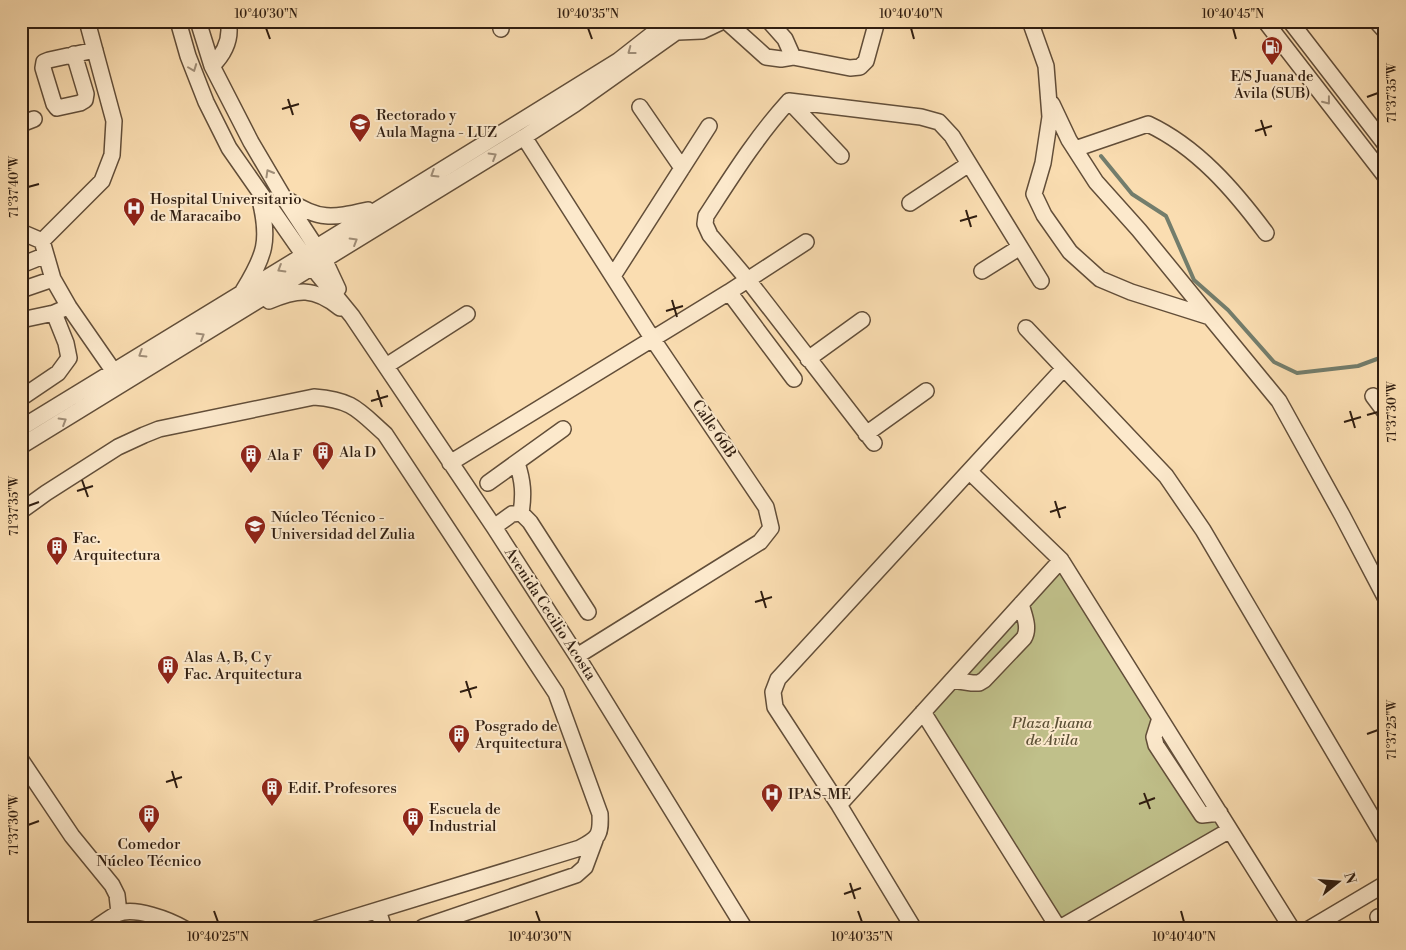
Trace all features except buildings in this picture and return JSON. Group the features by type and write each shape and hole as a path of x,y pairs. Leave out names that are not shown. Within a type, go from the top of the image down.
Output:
{"street":[{"path":"21,264 44,248 102,181 112,155 114,120 87,21"},
{"name":"Avenida Cecilio Acosta","path":"178,21 188,56 206,102 229,148 258,191 314,257"},
{"name":"Avenida Cecilio Acosta","path":"198,21 212,66 314,257 577,656 745,929"},
{"path":"212,66 219,59 227,44 230,32 228,21"},
{"path":"21,446 244,310 379,208 674,27 692,21"},
{"path":"21,428 242,292 314,257 524,137 575,104 674,27 702,31 724,21 766,57 781,59 793,57 850,68 860,67 866,61 877,21"},
{"path":"769,21 785,39 793,57"},
{"path":"1030,21 1046,66 1050,117 1042,163 1034,194 1044,215 1070,252 1100,279 1131,292 1210,316"},
{"path":"1265,21 1385,176"},
{"path":"1290,21 1385,144"},
{"path":"1376,21 1385,31"},
{"path":"74,54 95,50"},
{"path":"1048,97 1075,149 1096,182 1139,230 1279,401 1385,597"},
{"path":"789,101 841,156"},
{"path":"789,101 921,117 939,122 952,136 1041,281"},
{"path":"789,101 739,166 706,216 705,224 710,235 748,280 870,438 926,390"},
{"path":"640,108 682,168"},
{"path":"1075,149 1148,124 1167,132 1197,155 1241,199 1266,233"},
{"path":"613,276 709,126"},
{"name":"Calle 66B","path":"524,137 652,338 766,507 770,528 760,542 577,656"},
{"path":"910,203 969,164"},
{"path":"242,292 257,267 264,248 265,220 258,191"},
{"path":"284,198 298,207 323,217 345,215 379,208"},
{"path":"21,232 44,248 53,279 69,307 122,385"},
{"path":"450,463 729,292 806,242"},
{"path":"982,271 1020,247"},
{"path":"21,290 53,279"},
{"path":"244,310 281,296 302,291 318,293 349,311"},
{"path":"729,292 794,379"},
{"path":"21,320 54,313 69,307"},
{"path":"21,398 58,373 69,358 66,343 54,313"},
{"path":"386,366 467,314"},
{"path":"808,359 862,320"},
{"path":"1026,328 1166,476 1202,530 1385,839"},
{"path":"914,929 839,805 775,707 773,692 778,679 1064,368"},
{"path":"1373,396 1385,412"},
{"path":"21,511 118,447 158,429 314,397 336,399 354,406 385,434 556,693 600,814 601,829 585,867 576,874 423,927"},
{"path":"488,482 518,463 563,429"},
{"path":"518,463 523,480 524,494 521,513"},
{"path":"970,472 1061,560 1292,929"},
{"path":"494,528 512,514 521,513"},
{"path":"521,513 530,522 588,612"},
{"path":"839,805 1061,560"},
{"path":"952,680 979,683 1024,638 1028,633 1021,604"},
{"path":"923,712 1059,929 1230,830"},
{"path":"21,760 72,836 112,885 117,895 119,913"},
{"path":"316,929 580,848 595,840"},
{"path":"1309,929 1385,884"},
{"path":"378,910 384,929"},
{"path":"94,929 119,913 140,913 169,920 185,929"}],"green space":[{"name":"Plaza Juana de Ávila","path":"1061,564 1226,829 1060,925 927,712"}],"waterway":[{"path":"1101,156 1132,194 1166,216 1194,280 1228,310 1274,362 1297,373 1358,366 1385,356"}],"place":[{"name":"E/S Juana de Ávila (SUB)","path":"1272,66"},
{"name":"Rectorado y Aula Magna - LUZ","path":"360,143"},
{"name":"Hospital Universitario de Maracaibo","path":"134,227"},
{"name":"Ala D","path":"323,471"},
{"name":"Ala F","path":"251,474"},
{"name":"Núcleo Técnico - Universidad del Zulia","path":"255,545"},
{"name":"Fac. Arquitectura","path":"57,566"},
{"name":"Alas A, B, C y Fac. Arquitectura","path":"168,685"},
{"name":"Posgrado de Arquitectura","path":"459,754"},
{"name":"Edif. Profesores","path":"272,807"},
{"name":"IPAS-ME","path":"772,813"},
{"name":"Comedor Núcleo Técnico","path":"149,834"},
{"name":"Escuela de Industrial","path":"413,837"}]}
